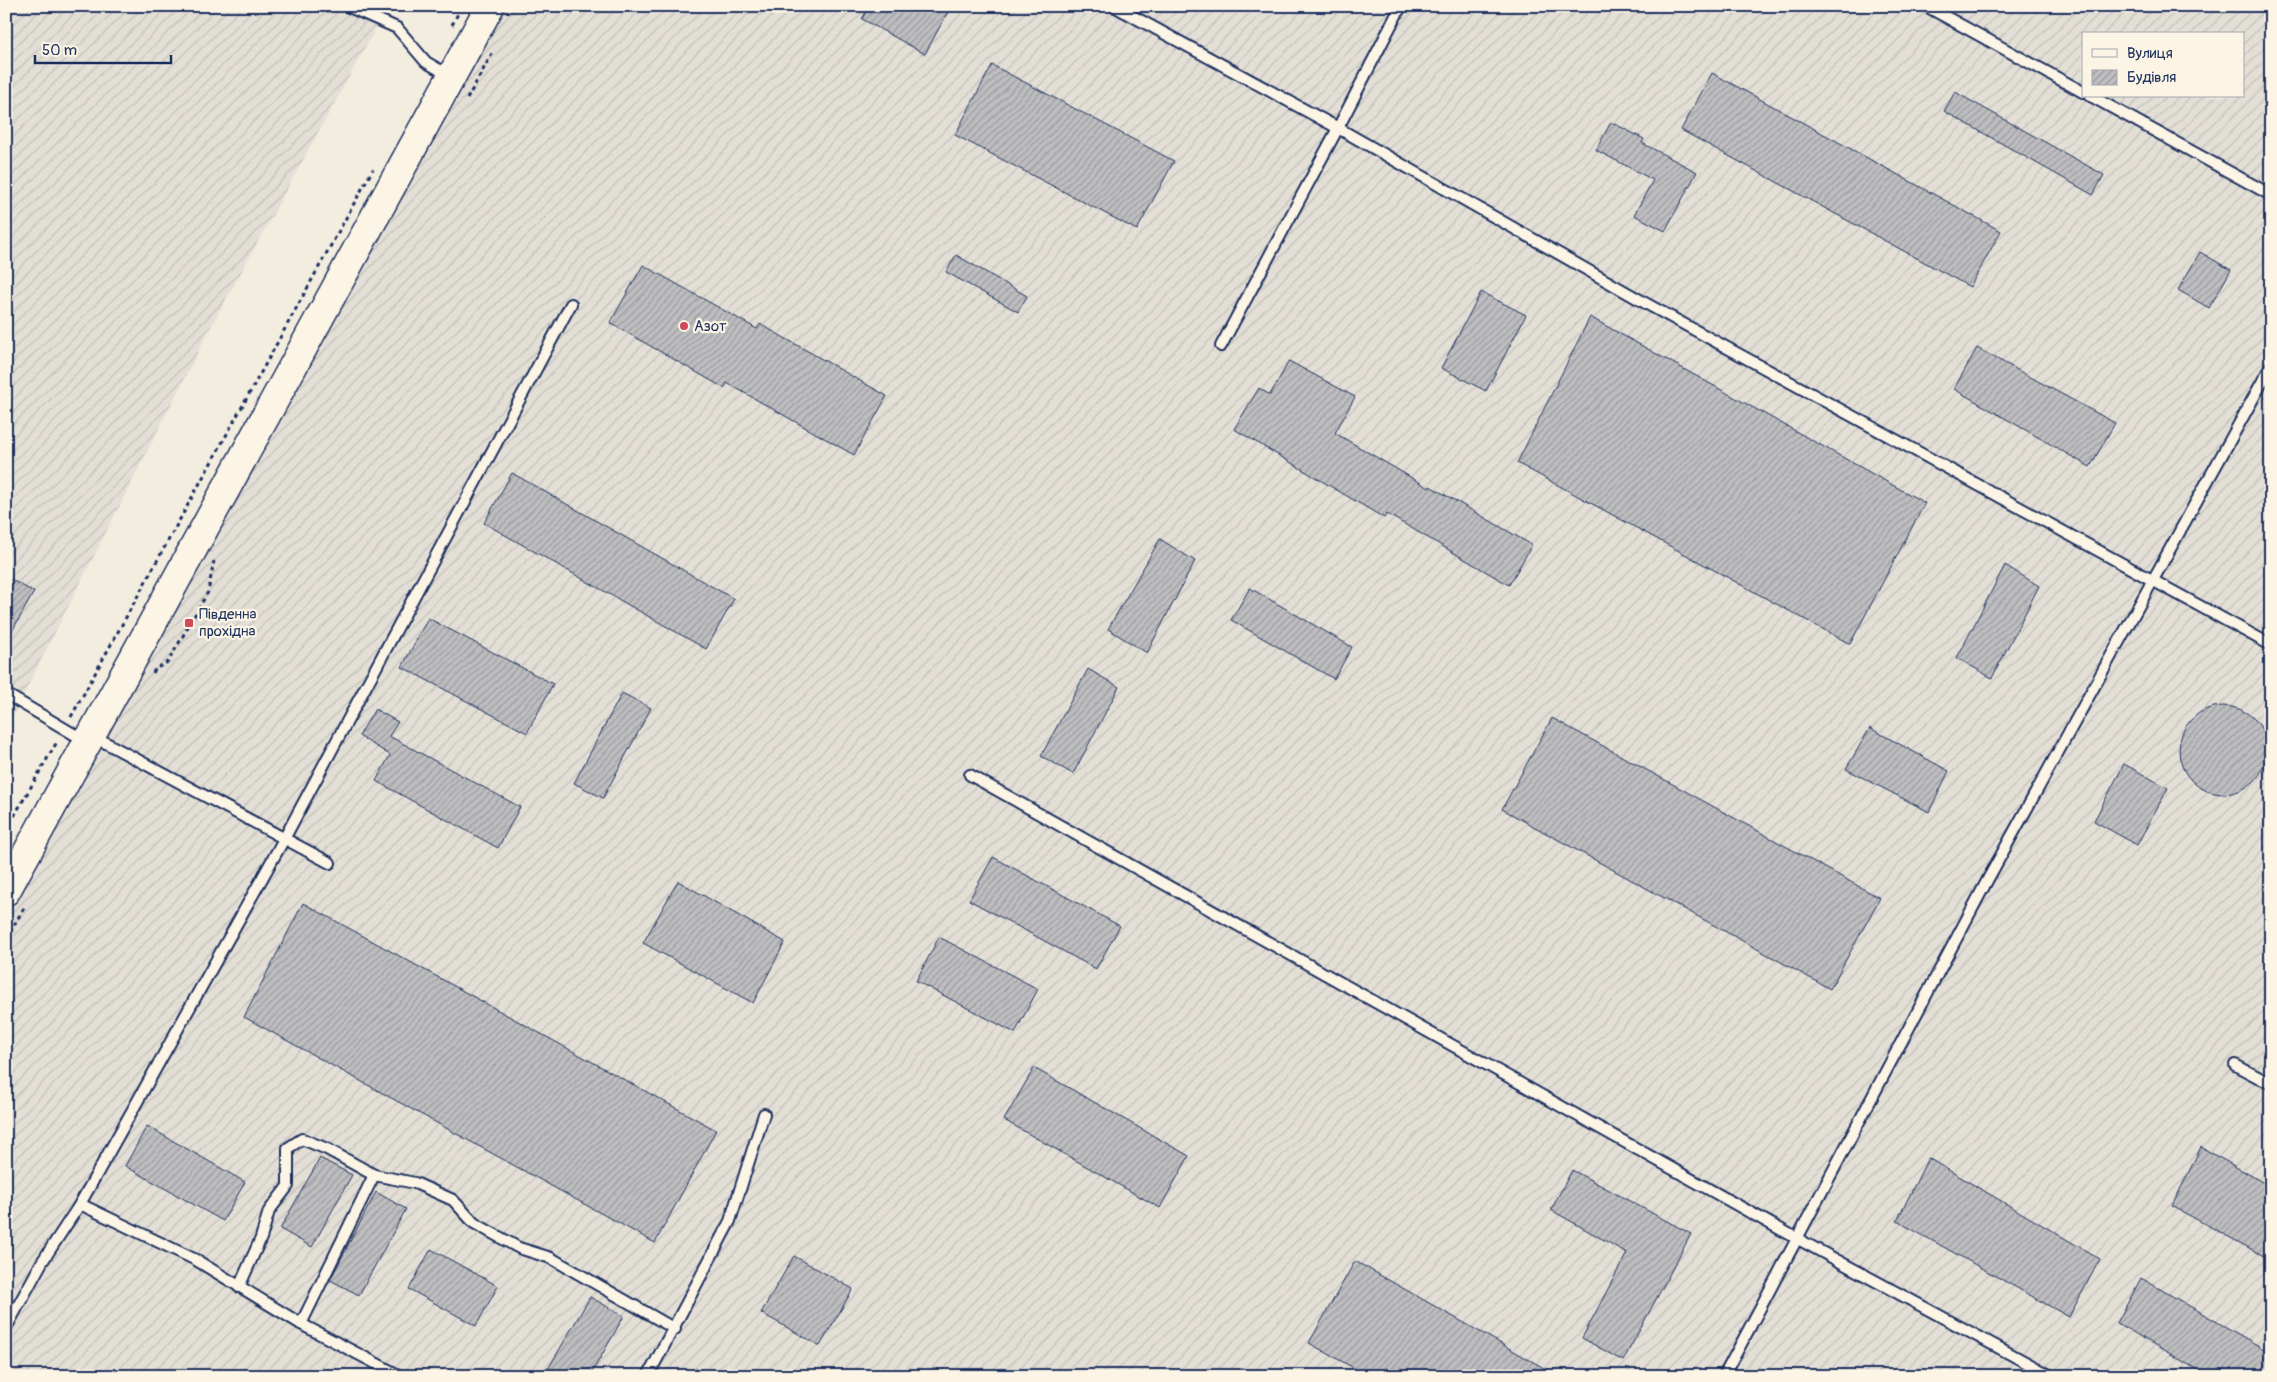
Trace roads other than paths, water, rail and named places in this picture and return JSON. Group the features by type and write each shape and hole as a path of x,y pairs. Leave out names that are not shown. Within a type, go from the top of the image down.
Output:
{"main road":[{"path":"16,898 90,738 490,6"}],"lane":[{"path":"347,6 397,28 426,62 451,76"},
{"path":"1114,6 1338,128 1646,304 2271,645"},
{"path":"1221,346 1401,6"},
{"path":"1926,6 2082,91"},
{"path":"2095,98 2271,195"},
{"path":"6,1328 42,1262 80,1204 284,839 571,304"},
{"path":"1724,1376 1988,879 2271,366"},
{"path":"6,694 64,728 90,738 330,863"},
{"path":"970,775 1796,1238 2052,1376"},
{"path":"2235,1065 2271,1084"},
{"path":"648,1376 675,1329 730,1221 764,1114"},
{"path":"239,1287 261,1238 269,1211 288,1186 288,1148 302,1139 326,1149 374,1175 415,1182 453,1200 474,1223 519,1248 551,1258 675,1329"},
{"path":"301,1324 374,1175"},
{"path":"80,1204 196,1260 301,1324 400,1376"}],"place":[{"name":"Азот","path":"684,326"},
{"name":"Південна прохідна","path":"189,623"}]}
